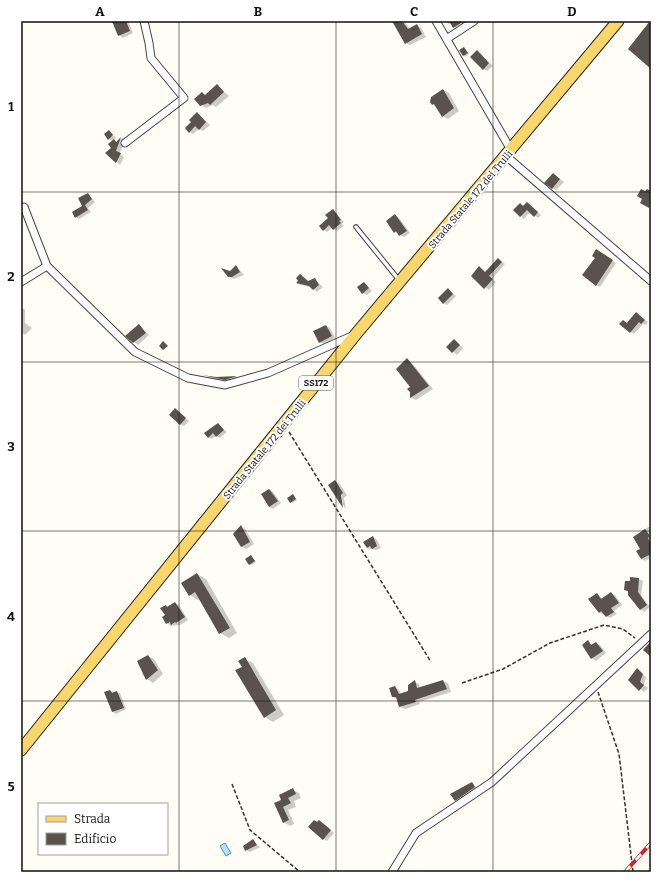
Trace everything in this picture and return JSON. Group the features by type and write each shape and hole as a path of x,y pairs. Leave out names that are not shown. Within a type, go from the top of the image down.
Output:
{"main road":[{"name":"Strada Statale 172 dei Trulli","path":"21,750 356,334 618,21"}],"street":[{"path":"125,143 184,98 150,58 149,43 144,21"},
{"path":"436,21 448,38 509,153 651,281"},
{"path":"448,38 474,21"},
{"path":"24,207 47,266 135,352 188,378 225,385 268,373 356,334"},
{"path":"21,282 47,266"},
{"path":"392,872 416,833 492,782 596,687 651,634"}],"lane":[{"path":"356,227 401,282"}],"path":[{"path":"284,423 431,662"},
{"path":"462,682 503,669 550,643 604,625 623,629 642,643"},
{"path":"596,687 619,754 633,872"},
{"path":"232,784 250,830 300,872"}],"water":[{"path":"225,843 231,853 226,856 220,846"}],"building":[{"path":"112,21 126,21 130,31 118,36"},
{"path":"392,21 402,21 408,29 417,24 422,34 405,44"},
{"path":"449,21 464,21 453,28"},
{"path":"651,21 651,69 628,49"},
{"path":"464,47 468,53 463,56 459,50"},
{"path":"477,50 489,63 483,70 470,57"},
{"path":"217,84 224,92 210,105 208,103 200,106 194,99 202,92 205,95"},
{"path":"443,89 454,108 442,117 434,104 432,105 430,102 431,97"},
{"path":"197,112 206,122 199,130 195,126 189,133 185,128 191,122 189,120"},
{"path":"109,130 113,135 108,140 104,134"},
{"path":"121,137 116,151 121,153 116,163 105,153 111,148 108,144 114,139 116,142"},
{"path":"553,173 560,179 552,189 544,183"},
{"path":"641,189 651,191 649,208 640,203 642,199 637,196"},
{"path":"88,193 92,199 85,205 88,210 75,218 72,212 82,206 78,198"},
{"path":"527,202 538,212 534,217 527,210 520,217 513,210 520,203 523,206"},
{"path":"333,209 341,220 339,221 341,223 333,230 329,225 323,231 319,226 328,218 325,215"},
{"path":"395,214 407,231 399,236 396,231 394,233 386,221"},
{"path":"596,249 613,260 596,286 582,275 595,258 592,256"},
{"path":"498,258 502,262 489,276 493,279 484,289 471,276 479,266 485,272"},
{"path":"236,265 240,272 232,277 228,277 221,268 230,271"},
{"path":"300,274 308,281 315,278 319,285 313,290 309,286 296,283 298,281 296,278"},
{"path":"364,282 369,288 362,294 357,287"},
{"path":"448,288 453,294 443,304 438,298"},
{"path":"636,312 645,320 641,324 639,322 630,333 619,324 623,320 627,323"},
{"path":"139,324 146,333 133,343 125,336"},
{"path":"326,325 332,336 319,343 313,331"},
{"path":"454,339 460,345 452,353 446,347"},
{"path":"163,341 168,346 163,350 159,346"},
{"path":"407,358 429,386 410,398 410,392 407,389 410,387 396,369"},
{"path":"202,375 216,377 237,376 225,380"},
{"path":"175,408 186,418 180,425 169,415"},
{"path":"218,423 224,430 216,437 213,433 208,438 204,433"},
{"path":"335,480 343,493 341,495 343,508 328,485"},
{"path":"269,489 278,501 269,507 261,494"},
{"path":"293,494 296,499 290,503 287,498"},
{"path":"241,525 250,542 241,547 233,534"},
{"path":"645,529 650,536 648,538 651,545 651,554 641,559 636,551 640,549 633,537"},
{"path":"373,536 377,546 372,549 370,546 367,548 363,542"},
{"path":"251,555 255,561 249,565 245,559"},
{"path":"197,573 230,628 219,634 195,592 189,596 181,583"},
{"path":"630,577 639,578 638,592 647,605 640,610 628,595 628,591 624,590 625,581 630,581"},
{"path":"611,592 619,603 611,608 614,612 606,617 601,611 599,613 588,599 597,593 601,599"},
{"path":"175,602 185,617 171,625 170,622 166,624 162,617 165,615 160,608 166,605 167,607"},
{"path":"588,640 591,645 596,642 603,651 591,659 582,645"},
{"path":"651,641 651,657 643,650"},
{"path":"148,655 158,670 146,680 137,661"},
{"path":"245,657 276,710 264,718 235,670 242,667 238,661"},
{"path":"637,668 643,674 640,682 644,685 639,691 628,680"},
{"path":"415,680 417,688 443,680 447,689 415,700 416,702 399,707 396,697 392,697 389,688 395,686 399,694 408,691 408,685"},
{"path":"110,690 112,693 117,691 124,708 112,712 104,692"},
{"path":"472,782 475,787 455,801 450,794"},
{"path":"293,788 296,794 288,798 291,803 283,807 289,820 283,823 274,803 281,800 279,795"},
{"path":"314,820 317,822 319,820 331,830 323,840 308,827"},
{"path":"253,839 257,845 245,851 243,846"}],"railway":[{"path":"625,872 651,843"}]}
